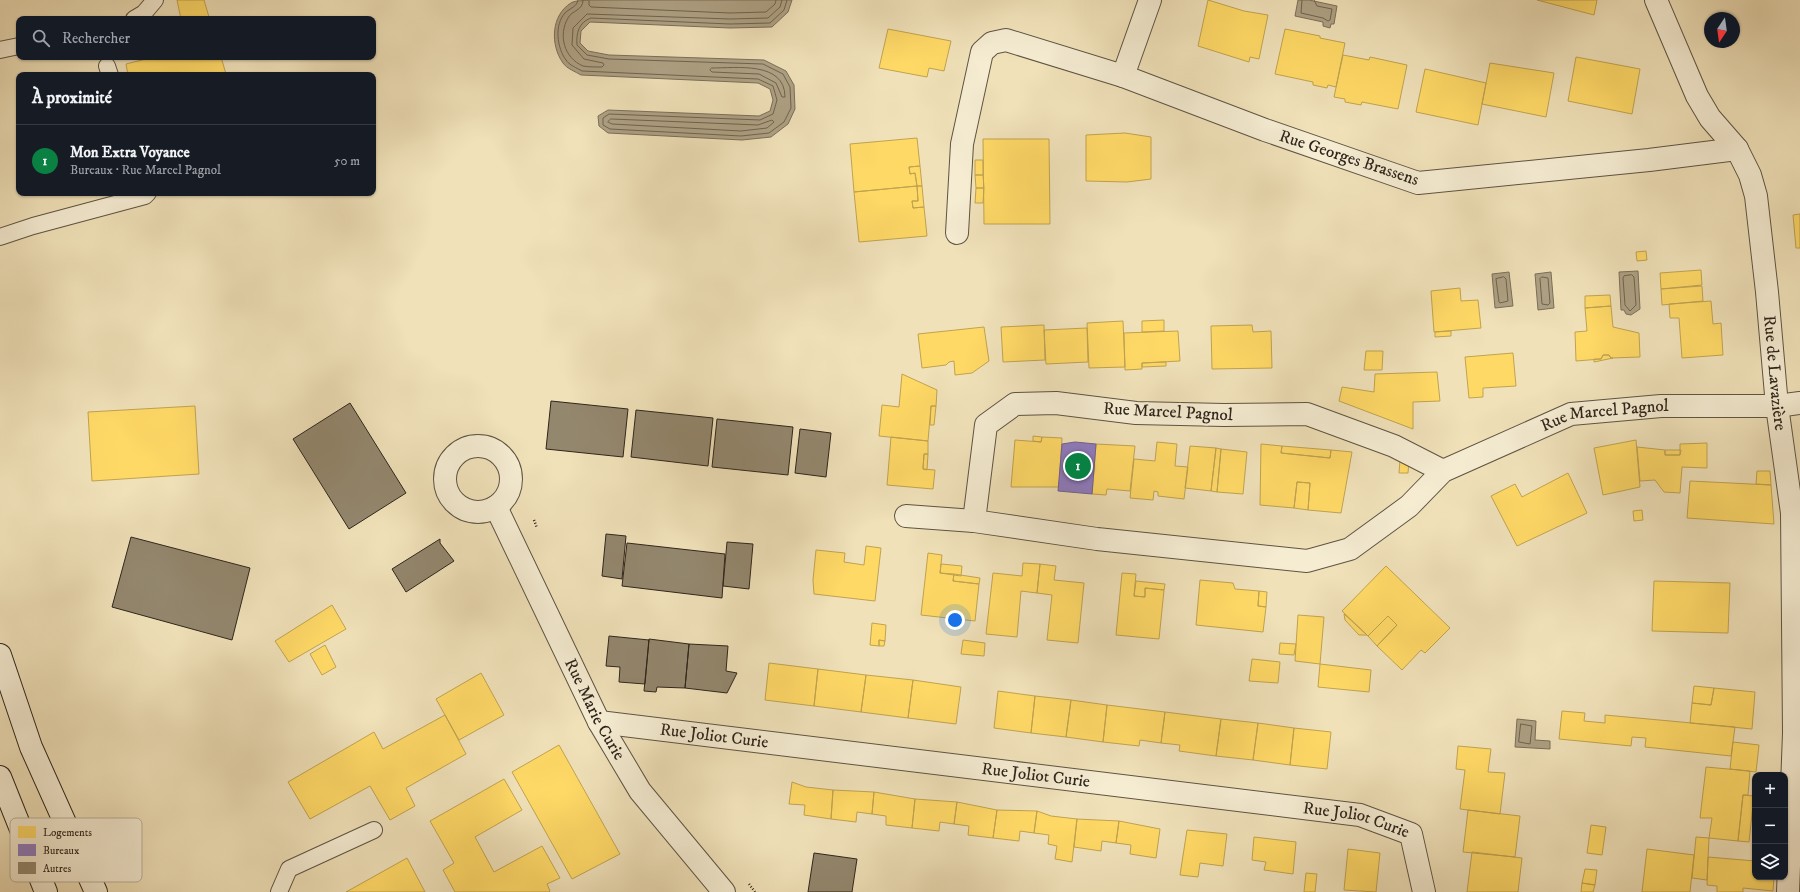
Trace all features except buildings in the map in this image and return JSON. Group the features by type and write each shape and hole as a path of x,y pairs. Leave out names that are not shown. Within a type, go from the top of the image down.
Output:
{"street":[{"path":"1123,76 1150,0"},
{"name":"Rue de Lavazière","path":"1656,0 1698,96 1710,118 1737,149 1750,175 1756,196 1767,292 1777,406 1792,512 1794,733 1788,892"},
{"name":"Rue Georges Brassens","path":"957,233 962,144 982,52 992,43 1006,40 1123,76 1265,130 1418,184 1649,160 1737,149"},
{"name":"Rue Marcel Pagnol","path":"974,521 986,425 1015,404 1056,403 1136,413 1224,415 1307,414 1394,446 1443,471"},
{"name":"Rue Marcel Pagnol","path":"906,516 974,521 1097,539 1307,561 1350,549 1409,506 1443,471 1571,414 1661,406 1777,406 1800,403"},
{"name":"Rue Marie Curie","path":"496,507 599,722 640,791 724,892"},
{"path":"0,654 31,747 63,818"},
{"name":"Rue Joliot Curie","path":"599,722 1360,815 1411,834 1424,892"},
{"path":"0,777 16,818"},
{"path":"42,882 46,892"},
{"path":"92,882 96,892"}],"lane":[{"path":"139,16 144,13 155,0"},
{"path":"0,50 16,47"},
{"path":"0,237 33,226 145,196"},
{"path":"279,892 288,869 374,830"}],"water":[{"path":"589,0 792,0 788,12 772,27 730,28 590,22 581,31 580,43 588,51 609,55 764,60 786,71 794,85 795,109 788,124 771,137 742,140 608,133 599,126 598,116 608,110 759,116 770,111 773,100 770,89 758,83 581,75 564,65 556,48 555,31 559,15 564,8 573,2"},
{"path":"1298,0 1309,0 1337,6 1334,24 1331,24 1330,28 1323,26 1323,22 1295,16"},
{"path":"1638,271 1640,309 1631,315 1626,314 1624,310 1621,310 1619,272"},
{"path":"1509,272 1513,306 1495,308 1492,274"},
{"path":"1551,272 1554,308 1538,310 1535,274"},
{"path":"1517,719 1536,721 1535,740 1550,741 1550,749 1515,747"}],"place":[{"name":"Mon Extra Voyance","path":"1078,466"}]}
